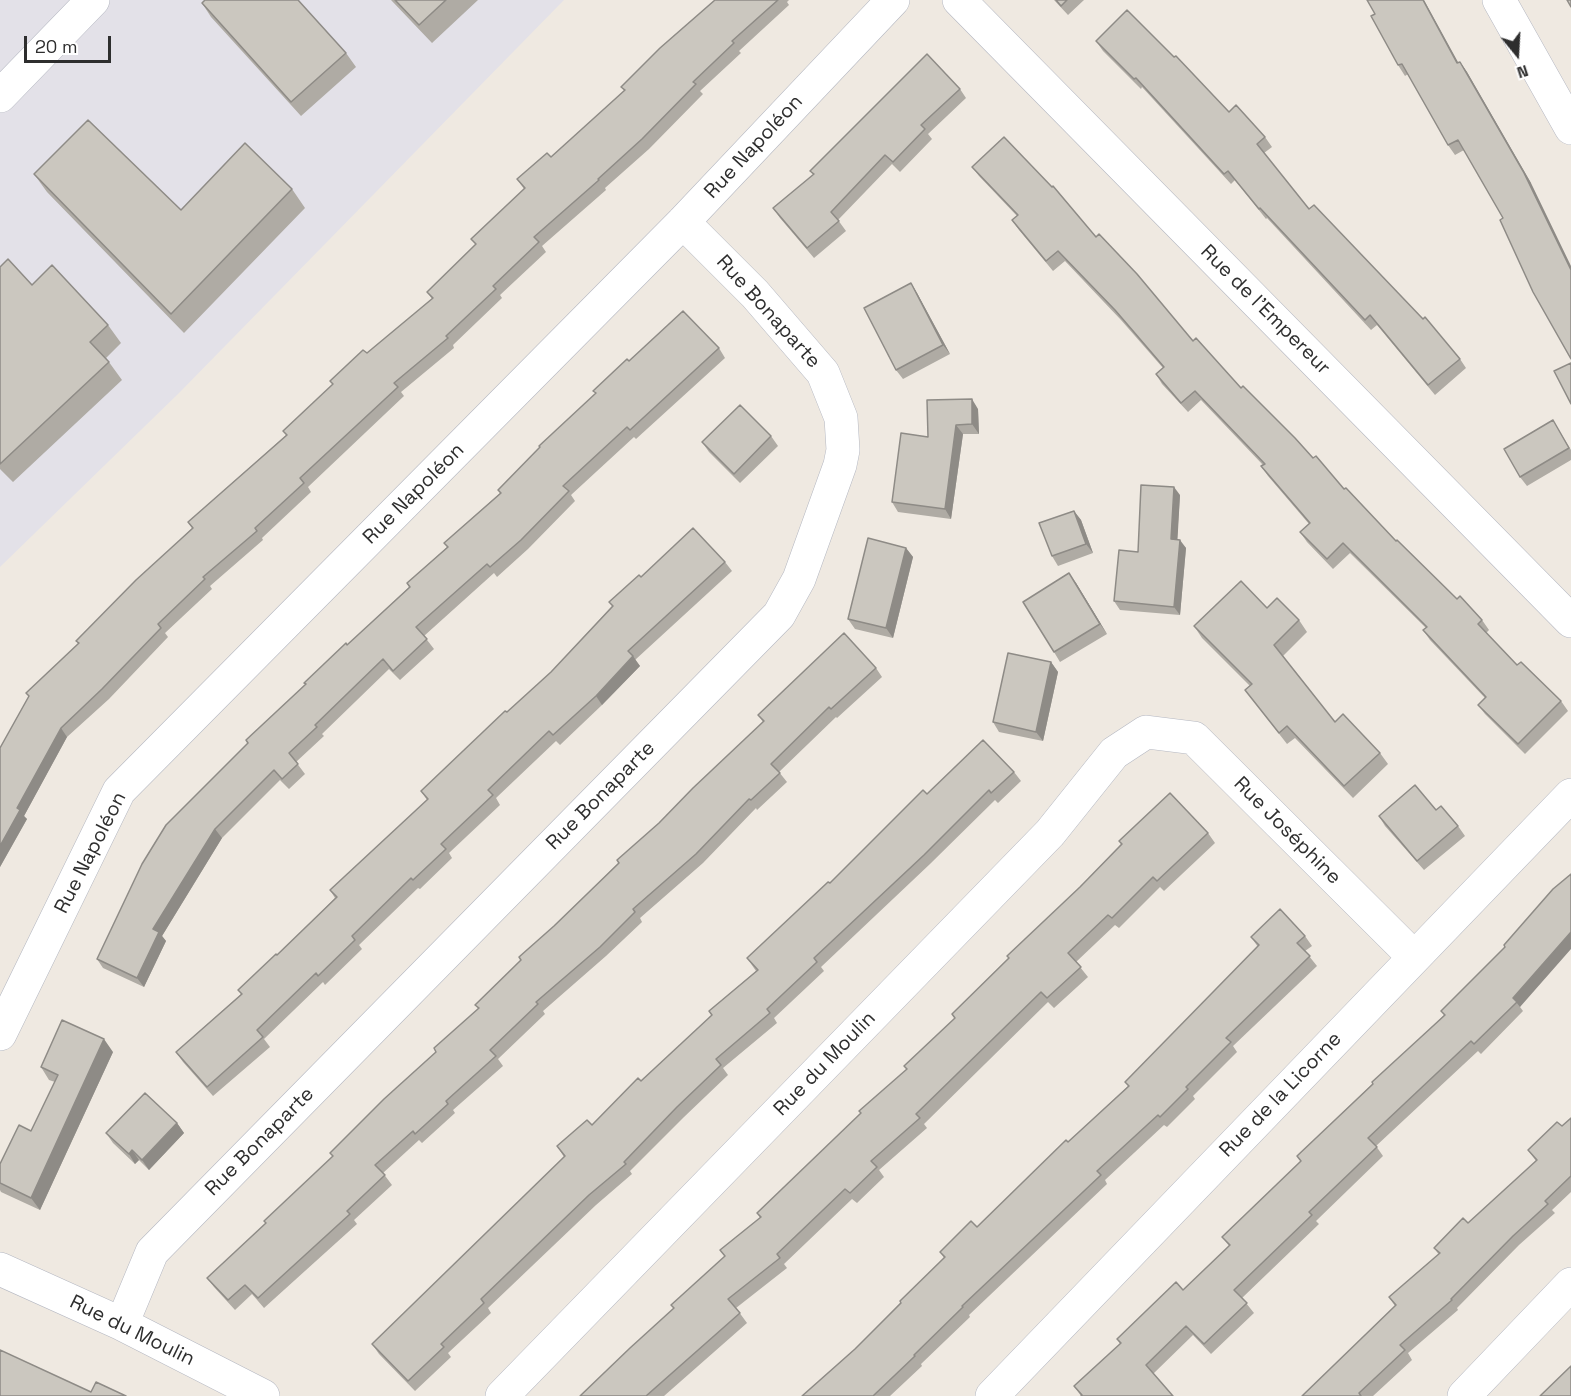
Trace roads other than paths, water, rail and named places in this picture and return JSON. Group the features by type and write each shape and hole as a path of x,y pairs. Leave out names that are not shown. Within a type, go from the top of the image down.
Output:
{"street":[{"path":"0,96 93,0"},
{"name":"Rue Napoléon","path":"0,1034 120,791 683,222 893,0"},
{"name":"Rue de l'Empereur","path":"959,0 1571,621"},
{"path":"1499,0 1571,128"},
{"name":"Rue Bonaparte","path":"122,1324 152,1252 779,615 799,579 840,465 843,450 841,418 823,373 754,294 683,222"},
{"name":"Rue du Moulin","path":"502,1396 1050,833 1114,753 1146,732"},
{"name":"Rue Joséphine","path":"1146,732 1194,738 1414,957"},
{"name":"Rue de la Licorne","path":"993,1396 1571,795"},
{"name":"Rue du Moulin","path":"0,1269 122,1324 263,1396"},
{"path":"1464,1396 1571,1284"}]}
